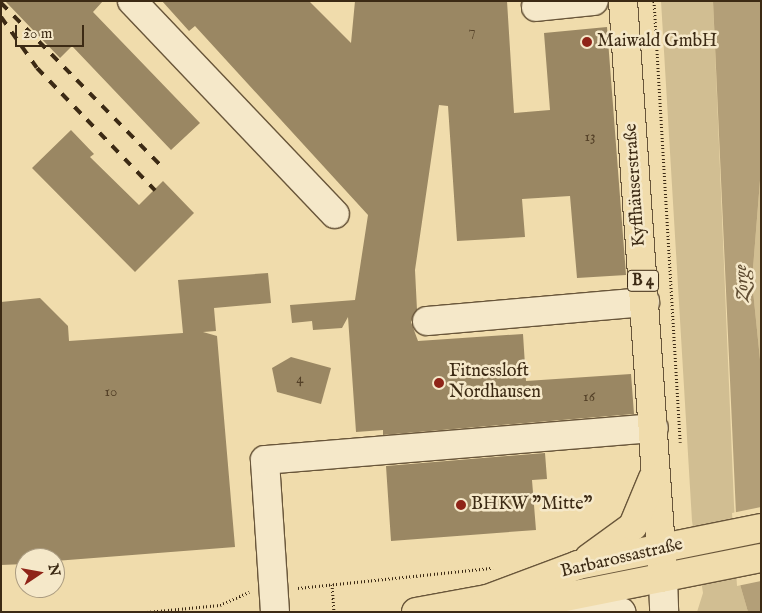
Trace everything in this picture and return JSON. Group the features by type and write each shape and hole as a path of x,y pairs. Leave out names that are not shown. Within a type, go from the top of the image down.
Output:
{"main road":[{"name":"Kyffhäuserstraße","path":"623,1 645,302 663,440 663,578"},
{"name":"B 4","path":"578,565 610,546 639,519 652,487 663,440"},
{"name":"Barbarossastraße","path":"416,612 487,599 578,565 695,543 761,528"},
{"name":"Barbarossastraße","path":"487,599 540,602 761,558"}],"street":[{"path":"132,1 335,214"},
{"path":"536,7 594,1"},
{"path":"427,321 645,302"},
{"path":"274,601 264,460 663,440"},
{"path":"663,578 664,612"},
{"name":"Barbarossastraße","path":"540,602 621,612"}],"path":[{"path":"654,1 663,440"},
{"path":"147,612 220,605 248,592 274,601 332,584 500,566"},
{"path":"332,584 334,612"}],"shaded area":[{"path":"661,1 713,1 734,505 739,581 748,612 697,612 703,593 692,521"},
{"path":"761,168 761,369 752,281"}],"water":[{"name":"Zorge","path":"713,1 761,1 761,168 752,281 761,369 761,612 748,612 739,581"}],"pier":[{"path":"761,507 761,581 737,586 732,513"}],"building":[{"path":"5,1 103,1 93,12 200,123 171,150 72,46 60,58"},
{"path":"162,1 309,1 351,43 355,1 507,1 514,113 550,110 544,33 607,27 626,275 577,278 570,196 522,199 525,237 457,241 448,106 439,105 415,270 417,310 411,322 418,341 523,334 526,381 631,374 634,414 383,435 383,430 356,432 348,317 342,328 313,330 312,321 292,323 290,305 355,300 368,215 195,26 189,31"},
{"path":"71,130 94,154 90,157 139,205 163,181 194,213 135,272 32,168"},
{"path":"268,273 271,303 214,308 216,331 203,332 217,336 235,547 65,560 65,548 15,548 15,564 1,565 1,302 40,298 68,326 69,341 183,333 178,280"},
{"path":"291,357 331,368 321,404 277,392 272,368"},
{"name":"BHKW \"Mitte\"","path":"545,453 547,479 532,480 536,530 391,541 386,466"}],"railway":[{"path":"1,3 159,164"},
{"path":"1,17 37,68 155,190"}],"place":[{"name":"Maiwald GmbH","path":"587,42"},
{"name":"Fitnessloft Nordhausen","path":"439,383"},
{"name":"BHKW \"Mitte\"","path":"461,505"}]}
